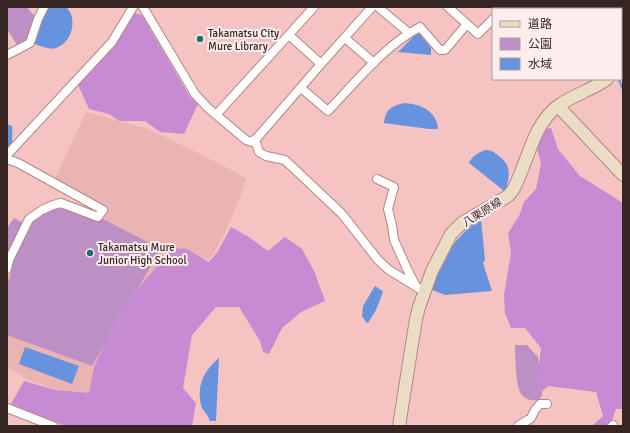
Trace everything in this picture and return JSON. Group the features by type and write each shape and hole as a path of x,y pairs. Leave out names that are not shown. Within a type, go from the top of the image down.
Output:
{"main road":[{"name":"八栗原線","path":"399,426 421,289 451,234 462,223 508,196 513,190 538,132 547,118 558,106 592,82 602,80"},
{"path":"558,106 623,175"}],"street":[{"path":"7,56 30,43 38,19 44,7"},
{"path":"7,156 112,42 133,7"},
{"path":"143,7 195,94 216,115 246,140 252,142 372,7"},
{"path":"216,115 314,7"},
{"path":"378,7 409,33"},
{"path":"448,7 478,34 492,20"},
{"path":"301,88 328,111 374,63 409,33 420,26 440,50 445,50 467,24"},
{"path":"289,35 321,64"},
{"path":"345,38 374,63"},
{"path":"255,139 259,152 266,156 285,160 342,214 378,260 389,270 421,289"},
{"path":"7,159 18,163 103,210 98,217 61,203 42,210 29,219 9,260 7,269"},
{"path":"377,179 394,188 388,209 394,240 421,289"},
{"path":"518,426 531,418 540,404 547,404"},
{"path":"7,408 53,426"}],"shaded area":[{"path":"134,13 142,15 190,97 198,104 184,134 160,132 145,121 119,121 109,114 89,109 78,85 115,45"},
{"name":"Takamatsu Mure Junior High School","path":"86,112 149,129 226,167 246,179 224,235 210,260 167,246 93,401 28,380 7,366 7,280 12,260 33,219 58,206 93,218 102,218 108,207 55,179"},
{"path":"551,128 558,149 580,176 623,203 623,409 616,409 610,426 594,426 594,424 603,416 596,392 548,386 539,394 537,381 541,348 525,328 511,328 505,313 504,295 511,253 508,233 519,216 524,202 536,189 541,163 537,148 544,129"},
{"path":"231,227 249,237 268,251 285,237 302,249 314,271 325,301 301,312 282,328 269,354 263,352 260,341 239,307 216,307 192,335 183,388 196,403 192,426 65,426 11,404 24,381 56,390 89,393 94,367 121,309 172,248 187,249 209,262 218,251"}],"green space":[{"path":"7,7 27,7 36,18 27,41 17,45 9,32 7,33"},
{"path":"59,208 91,219 103,219 161,249 92,366 7,335 7,284 14,260 34,220 48,211"},
{"path":"14,218 23,223 7,258 7,228"},
{"path":"515,345 527,345 538,357 542,389 542,395 539,400 528,399 520,392 517,376"}],"water":[{"path":"64,6 70,12 72,17 72,27 69,38 61,46 56,48 48,48 35,44 35,36 47,7"},
{"path":"591,7 623,7 623,59 622,8"},
{"path":"418,32 431,48 431,55 398,52"},
{"path":"404,103 422,107 431,113 435,117 438,129 384,123 387,112 392,107"},
{"path":"7,124 12,126 13,145 7,151"},
{"path":"485,150 494,152 508,167 508,181 504,194 502,192 503,190 469,163 472,158"},
{"path":"481,219 485,260 483,263 492,291 445,295 430,289 444,259 456,241 463,233"},
{"path":"375,286 383,292 376,310 368,323 362,316 363,306"},
{"path":"25,347 79,366 72,384 19,364"},
{"path":"219,358 216,421 210,421 201,406 200,387 207,371"}],"waterway":[{"path":"619,80 623,90"}],"place":[{"name":"Takamatsu City Mure Library","path":"200,39"},
{"name":"Takamatsu Mure Junior High School","path":"90,253"}]}
